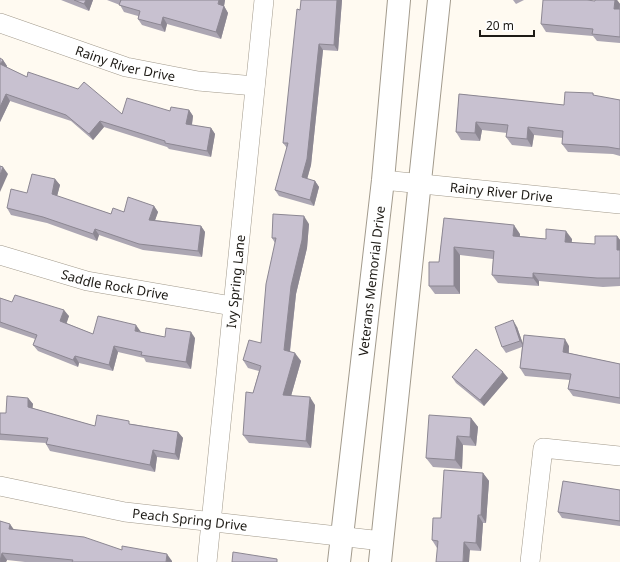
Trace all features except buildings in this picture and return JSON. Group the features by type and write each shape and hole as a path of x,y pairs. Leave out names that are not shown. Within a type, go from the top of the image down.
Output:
{"main road":[{"name":"Veterans Memorial Drive","path":"339,562 384,180 400,0"},
{"path":"380,562 439,0"}],"street":[{"name":"Ivy Spring Lane","path":"207,562 264,0"},
{"name":"Rainy River Drive","path":"0,23 126,67 198,81 255,86"},
{"name":"Rainy River Drive","path":"384,180 620,204"},
{"name":"Saddle Rock Drive","path":"0,255 87,281 232,306"},
{"path":"530,562 544,448 620,456"},
{"name":"Peach Spring Drive","path":"0,486 125,512 382,541"}]}
